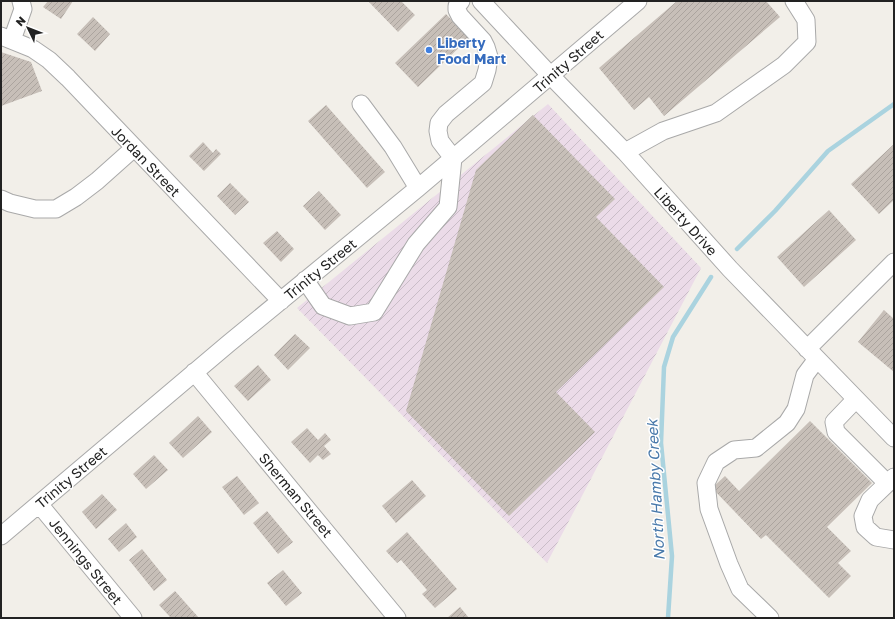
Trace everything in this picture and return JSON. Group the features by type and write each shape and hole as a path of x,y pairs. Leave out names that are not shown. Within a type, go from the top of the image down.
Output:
{"street":[{"path":"6,38 23,10 21,1"},
{"path":"305,280 323,306 350,316 374,312 416,244 448,207 453,158 440,141 438,131 439,123 446,114 483,83 489,57 483,41 460,16 457,10 457,6 461,1"},
{"name":"Liberty Drive","path":"481,1 625,152 730,269 894,438"},
{"name":"Trinity Street","path":"1,536 194,372 418,188 638,1"},
{"path":"625,152 663,131 716,113 784,65 807,42 806,20 794,1"},
{"path":"483,41 501,22"},
{"name":"Jordan Street","path":"6,38 33,49 49,60 68,78 281,301"},
{"path":"361,104 393,147 418,188"},
{"path":"1,199 10,203 35,209 56,209 98,181 134,148"},
{"path":"770,618 740,589 708,509 706,483 716,462 734,450 756,448 787,423 796,409 812,354 894,262"},
{"name":"Sherman Street","path":"194,372 397,618"},
{"path":"856,399 834,422 836,432 891,480 870,500 863,516 865,528 876,537 894,540"},
{"name":"Jennings Street","path":"39,504 133,618"}],"shaded area":[{"path":"548,104 701,268 547,563 297,308"}],"building":[{"path":"48,1 73,1 61,19 43,7"},
{"path":"368,1 401,1 415,15 398,32"},
{"path":"677,1 766,1 780,17 664,116 649,97 634,110 599,68"},
{"path":"446,14 469,38 418,87 395,63"},
{"path":"93,17 110,34 95,51 77,34"},
{"path":"1,52 31,62 42,91 1,106"},
{"path":"326,105 385,172 367,188 308,121"},
{"path":"533,115 615,199 596,217 664,287 556,392 595,432 509,516 406,411 476,170"},
{"path":"203,142 213,153 216,149 221,154 204,171 189,156"},
{"path":"894,144 894,200 879,214 851,184"},
{"path":"230,183 249,202 235,215 217,196"},
{"path":"319,191 341,215 325,230 303,206"},
{"path":"829,210 856,240 804,287 777,257"},
{"path":"277,231 294,249 281,262 263,243"},
{"path":"884,310 894,319 894,372 858,342"},
{"path":"295,334 310,348 288,370 274,355"},
{"path":"258,365 271,380 248,401 234,386"},
{"path":"198,416 212,432 183,458 169,443"},
{"path":"810,421 872,483 827,527 851,551 838,563 851,576 829,598 766,535 761,539 712,488 725,476 739,491"},
{"path":"307,428 318,440 325,433 331,440 324,446 331,454 323,460 318,455 310,463 291,442"},
{"path":"154,455 168,470 146,489 133,474"},
{"path":"237,476 259,503 244,515 222,487"},
{"path":"412,480 426,496 396,523 382,506"},
{"path":"102,494 117,510 96,529 82,512"},
{"path":"267,511 293,542 278,554 253,523"},
{"path":"126,523 137,537 119,552 108,539"},
{"path":"407,532 457,589 435,608 422,594 427,590 401,560 397,563 386,551"},
{"path":"142,549 167,580 154,591 129,560"},
{"path":"283,570 302,593 286,606 267,583"},
{"path":"175,591 199,618 171,618 159,605"},
{"path":"460,607 469,618 447,618"}],"waterway":[{"name":"North Hamby Creek","path":"737,249 775,211 828,151 894,104"},
{"name":"North Hamby Creek","path":"668,618 672,556 661,443 664,367 673,337 711,277"}],"place":[{"name":"Liberty Food Mart","path":"429,50"}]}
